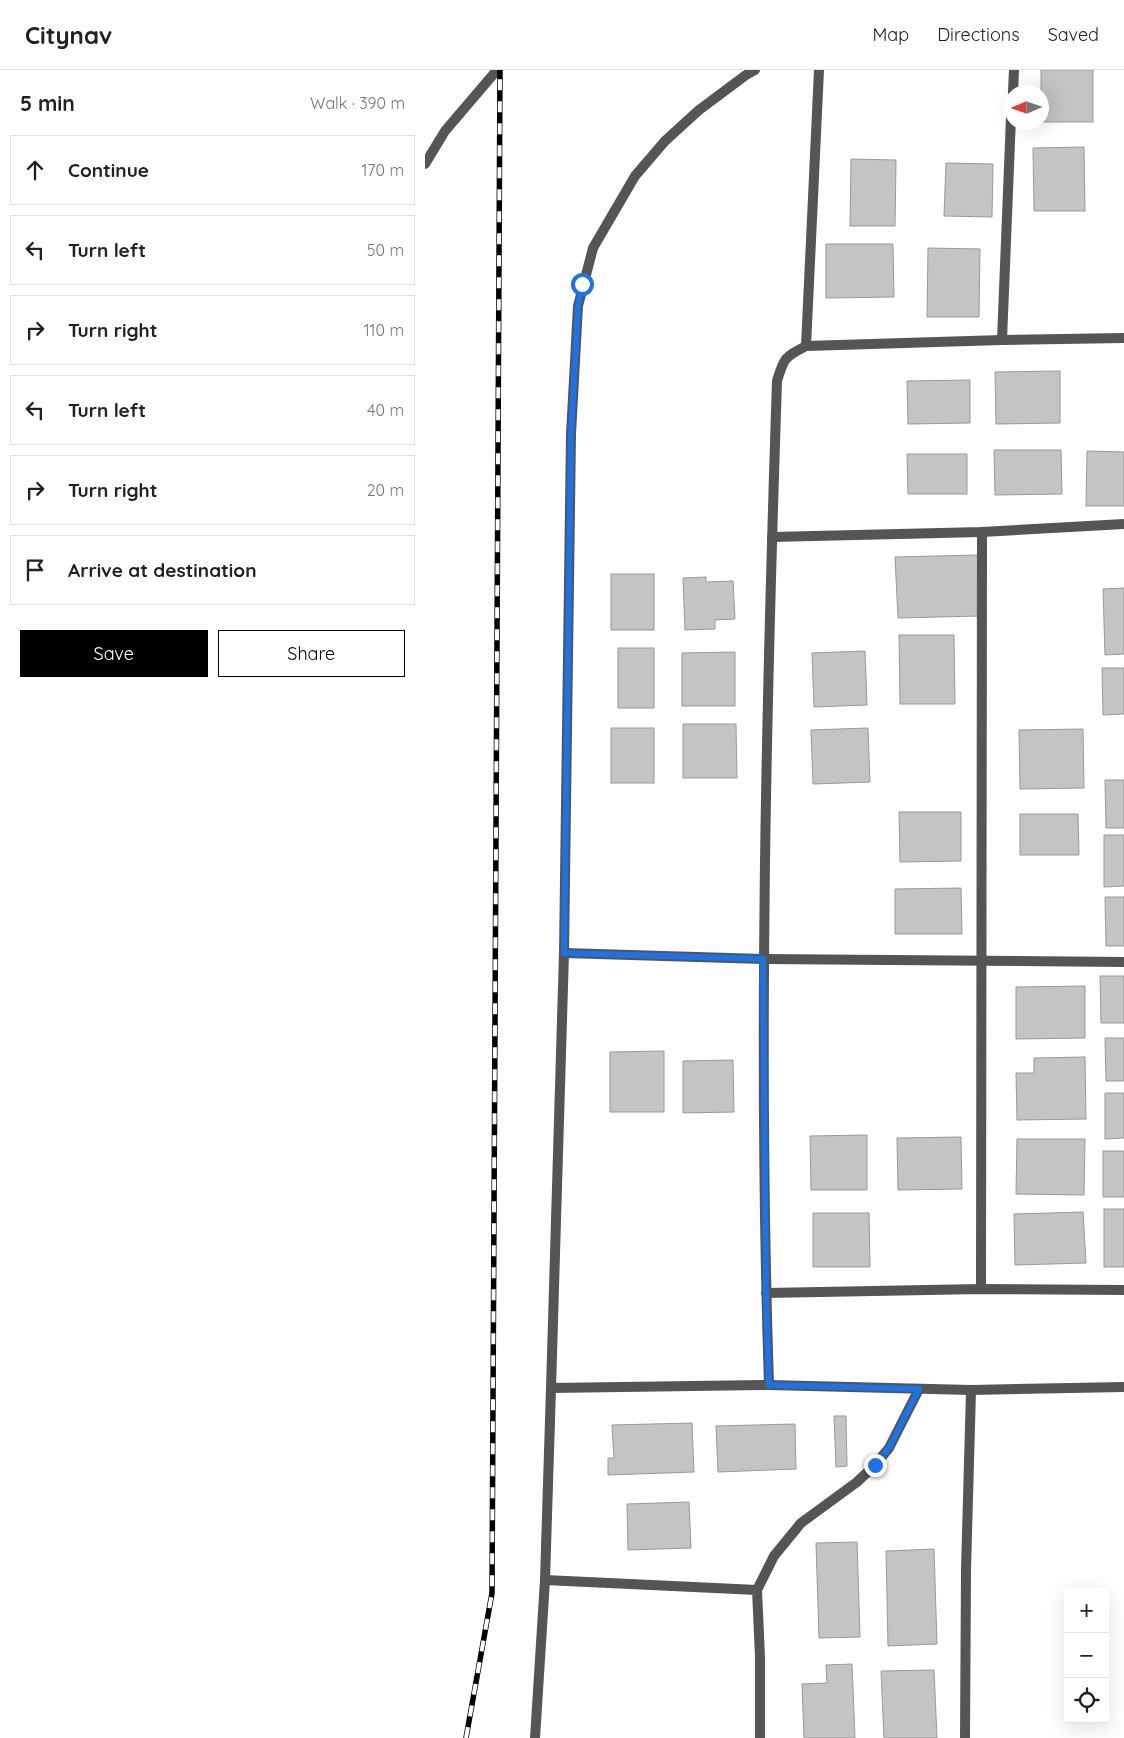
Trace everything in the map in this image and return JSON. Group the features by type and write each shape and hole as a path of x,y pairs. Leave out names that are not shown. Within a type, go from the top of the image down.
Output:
{"street":[{"path":"425,164 445,131 497,70"},
{"path":"535,1738 545,1580 551,1388 564,953 571,434 579,299 593,248 635,176 665,140 699,110 745,75 755,70"},
{"path":"807,346 819,70"},
{"path":"1013,70 1013,85"},
{"path":"1002,340 1010,130"},
{"path":"769,1385 766,1293 763,959 772,537 777,381 781,366 788,355 807,346 1124,338"},
{"path":"772,537 982,532 1124,524"},
{"path":"981,1289 982,532"},
{"path":"564,953 763,959 1124,962"},
{"path":"766,1293 981,1289 1124,1290"},
{"path":"551,1388 769,1385 971,1390 1124,1387"},
{"path":"760,1738 760,1657 757,1590 774,1556 801,1522 857,1482 889,1448 919,1389"},
{"path":"965,1738 966,1570 971,1390"},
{"path":"545,1580 757,1590"}],"building":[{"path":"1041,70 1093,70 1093,122 1049,122 1049,85 1041,85"},
{"path":"1084,147 1085,211 1034,211 1033,148"},
{"path":"851,159 896,160 895,226 850,226"},
{"path":"946,163 993,164 992,217 944,216"},
{"path":"826,244 893,244 894,297 826,298"},
{"path":"928,248 980,249 979,317 927,317"},
{"path":"1060,371 1060,423 996,424 995,372"},
{"path":"970,380 970,423 908,424 907,381"},
{"path":"994,450 1061,450 1062,494 995,495"},
{"path":"1087,451 1124,452 1124,506 1086,506"},
{"path":"907,454 967,454 967,494 908,494"},
{"path":"978,555 980,616 898,618 895,557"},
{"path":"611,574 654,574 654,630 611,630"},
{"path":"706,577 706,582 733,581 735,619 715,620 715,629 685,630 683,578"},
{"path":"1124,588 1124,654 1105,655 1103,589"},
{"path":"899,635 954,635 955,704 900,704"},
{"path":"618,648 654,648 654,708 618,708"},
{"path":"865,651 867,705 814,707 812,653"},
{"path":"735,652 735,706 682,706 682,653"},
{"path":"1102,668 1124,668 1124,714 1103,715"},
{"path":"683,724 736,724 737,778 683,778"},
{"path":"611,728 654,728 654,783 611,783"},
{"path":"868,728 870,782 813,784 811,730"},
{"path":"1083,729 1084,788 1020,789 1019,730"},
{"path":"1105,780 1124,780 1124,828 1106,828"},
{"path":"899,812 961,812 961,861 900,862"},
{"path":"1020,814 1078,814 1079,855 1020,855"},
{"path":"1104,835 1124,835 1124,886 1104,887"},
{"path":"961,888 962,934 895,934 895,889"},
{"path":"1105,897 1124,897 1124,946 1106,946"},
{"path":"1100,976 1124,976 1124,1023 1101,1023"},
{"path":"1085,986 1085,1038 1016,1039 1016,987"},
{"path":"1105,1038 1124,1038 1124,1081 1106,1081"},
{"path":"664,1051 664,1112 610,1112 610,1052"},
{"path":"1085,1057 1086,1119 1017,1120 1016,1073 1034,1073 1034,1058"},
{"path":"733,1060 734,1112 683,1113 683,1061"},
{"path":"1105,1093 1124,1093 1124,1138 1105,1139"},
{"path":"867,1135 867,1190 811,1190 810,1136"},
{"path":"961,1137 962,1189 898,1190 897,1138"},
{"path":"1017,1139 1085,1139 1084,1195 1016,1194"},
{"path":"1103,1151 1124,1151 1124,1197 1103,1197"},
{"path":"1104,1209 1124,1209 1124,1267 1104,1267"},
{"path":"1083,1212 1086,1263 1015,1265 1014,1214"},
{"path":"813,1213 869,1213 870,1267 813,1267"},
{"path":"834,1416 846,1416 847,1466 836,1467"},
{"path":"692,1423 694,1472 608,1475 608,1458 614,1458 612,1425"},
{"path":"795,1424 796,1469 718,1472 716,1426"},
{"path":"689,1502 691,1548 628,1550 627,1504"},
{"path":"857,1542 860,1637 819,1638 816,1543"},
{"path":"934,1549 937,1644 888,1646 886,1551"},
{"path":"852,1664 855,1738 804,1738 802,1684 827,1683 826,1665"},
{"path":"934,1670 937,1738 884,1738 881,1671"}],"railway":[{"path":"466,1738 492,1593 500,70"}],"route":[{"path":"582,284 578,306 571,434 564,953 763,959 766,1293 769,1385 919,1389 889,1448 875,1465"}]}
